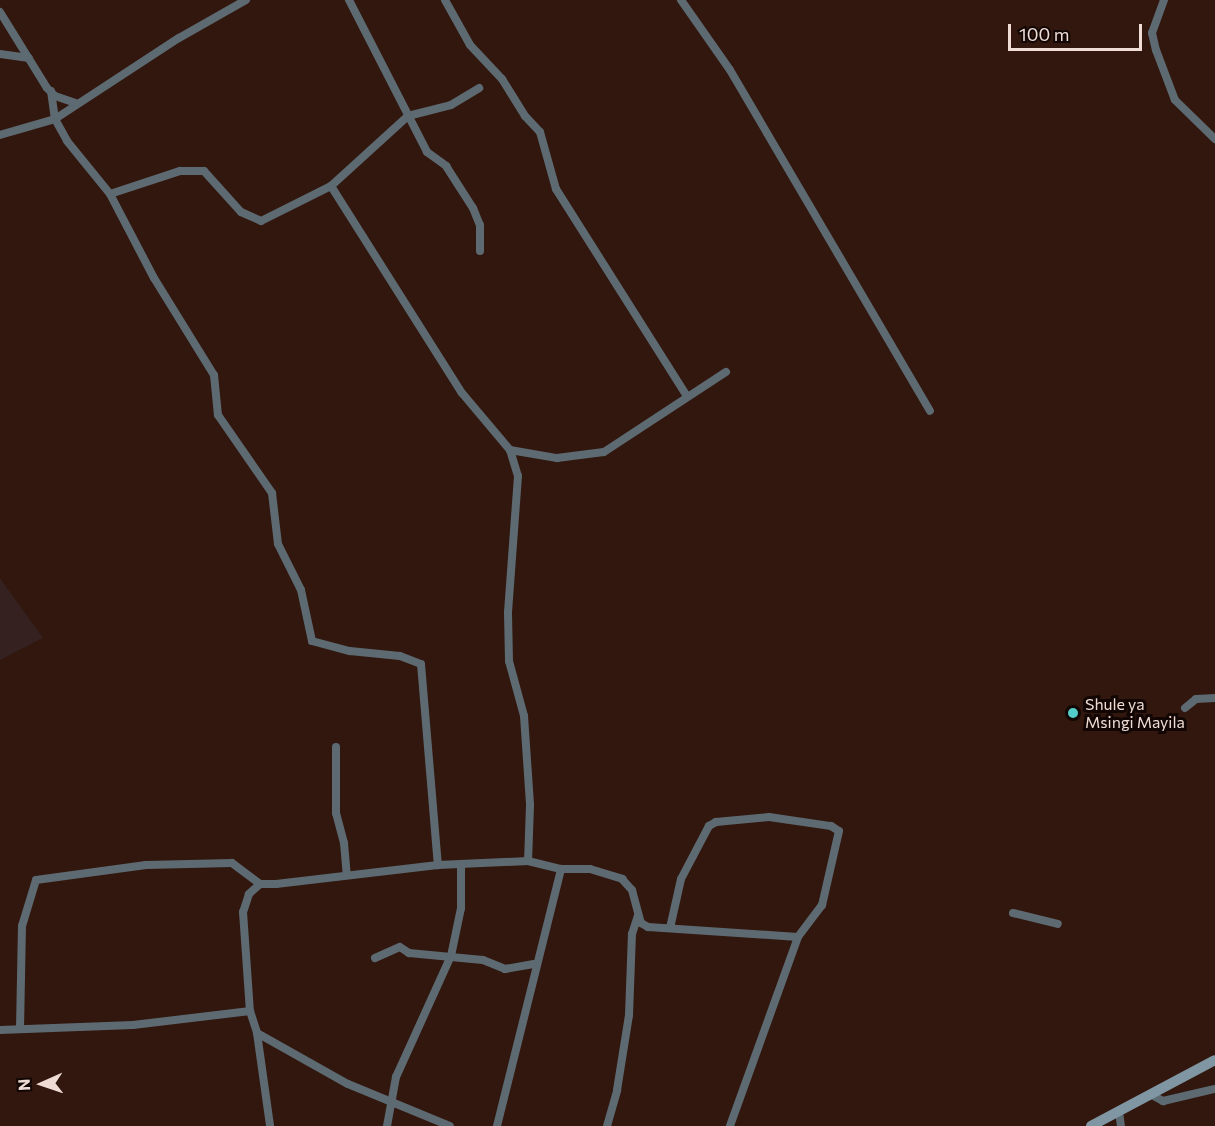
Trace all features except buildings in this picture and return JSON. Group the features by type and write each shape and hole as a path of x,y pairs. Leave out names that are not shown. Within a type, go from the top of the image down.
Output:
{"street":[{"path":"0,135 55,119 75,103 246,0"},
{"path":"349,0 427,152 446,166 473,208 480,225 480,251"},
{"path":"445,0 470,45 502,80 525,116 540,132 556,189 687,396"},
{"path":"681,0 730,70 930,411"},
{"path":"1164,0 1152,33 1156,50 1175,100 1215,139"},
{"path":"0,12 51,92 55,119 95,180 110,194 154,278 214,375 218,415 272,493 278,544 301,590 312,641 350,651 400,656 420,664 438,865"},
{"path":"0,54 29,58"},
{"path":"110,194 180,171 204,171 241,212 261,221 331,186 408,116 451,105 478,88"},
{"path":"51,92 75,103"},
{"path":"331,186 462,393 510,450 518,476 508,613 509,661 524,717 530,805 528,861"},
{"path":"510,450 557,458 604,452 726,372"},
{"path":"1185,708 1196,699 1215,698"},
{"path":"336,747 336,813 344,843 347,875"},
{"path":"670,928 681,879 709,826 730,819 769,817 831,826 840,834 822,905 798,937 730,1126"},
{"path":"20,1029 22,926 36,880 146,865 207,861 232,863 260,884"},
{"path":"270,1126 257,1032 250,1011 243,912 249,894 260,884 438,865 528,861 561,869 591,869 622,879 632,890 638,914 645,926 798,937"},
{"path":"387,1126 396,1077 451,956 461,908 461,865"},
{"path":"497,1126 534,964 561,869"},
{"path":"1013,913 1058,924"},
{"path":"607,1126 617,1090 629,1015 632,934 638,914"},
{"path":"375,958 400,947 409,953 483,960 505,969 534,964"},
{"path":"0,1030 133,1024 250,1011"},
{"path":"257,1032 348,1084 392,1100 450,1126"},
{"path":"1091,1126 1215,1060"},
{"path":"1152,1095 1163,1101 1214,1089"},
{"path":"1119,1112 1121,1126"}],"shaded area":[{"path":"0,578 43,638 0,660"}],"place":[{"name":"Shule ya Msingi Mayila","path":"1073,713"}]}
